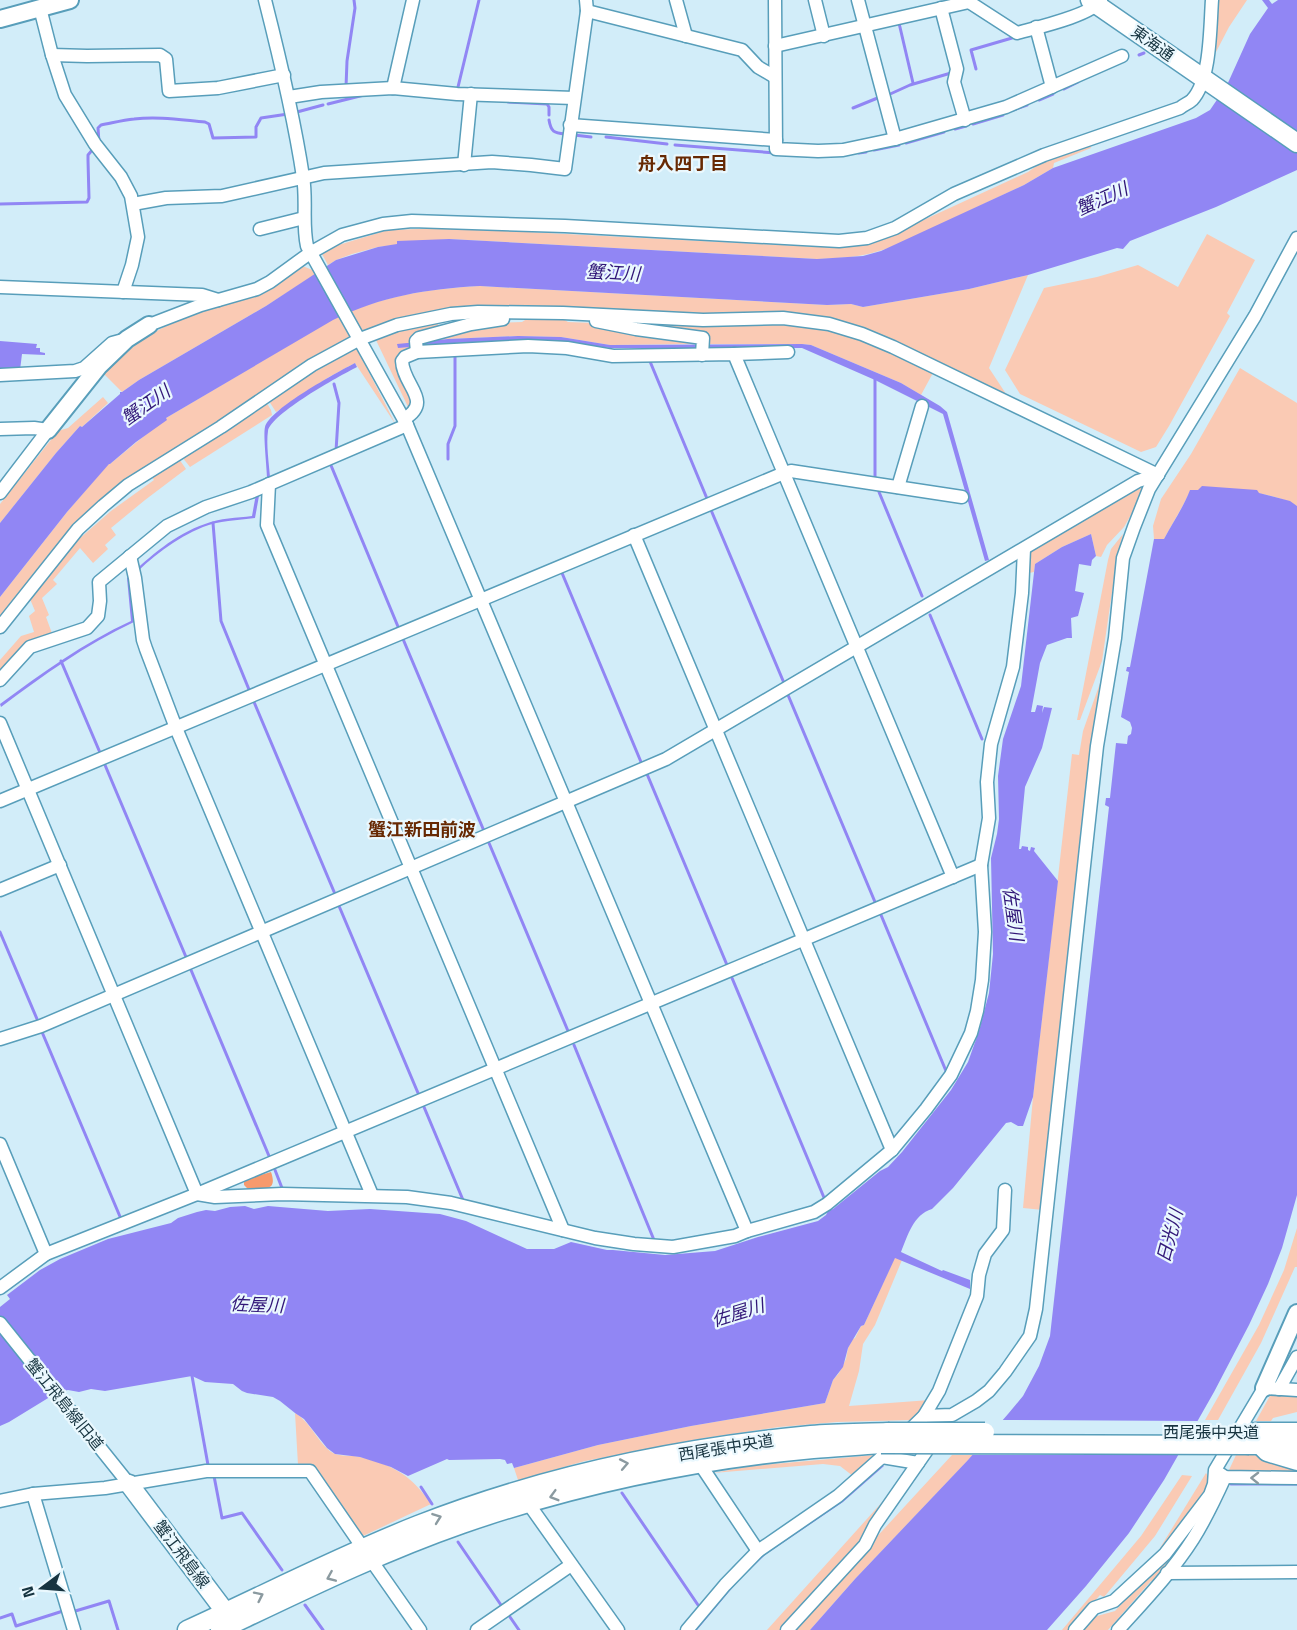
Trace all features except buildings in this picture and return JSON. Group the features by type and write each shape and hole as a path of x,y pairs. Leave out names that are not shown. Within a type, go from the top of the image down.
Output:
{"main road":[{"name":"東海通","path":"1097,2 1297,143"},
{"path":"1288,1432 1297,1424"},
{"name":"西尾張中央道","path":"1254,1440 1288,1432"},
{"name":"西尾張中央道","path":"367,1554 461,1509 586,1472 723,1446 812,1435 883,1444"},
{"name":"西尾張中央道","path":"187,1630 230,1624 308,1572 528,1503 613,1481 700,1464 802,1450 883,1444 1254,1440 1297,1445"},
{"path":"1254,1440 1267,1452 1297,1461"},
{"name":"蟹江飛島線","path":"129,1484 230,1624"}],"street":[{"path":"265,0 289,97 303,177 306,197 303,231 307,246 406,422 747,1231"},
{"path":"393,88 413,0"},
{"path":"676,0 686,36"},
{"path":"775,0 776,149 843,150 895,140 1006,107 1122,57"},
{"path":"815,0 824,36"},
{"path":"858,0 895,140"},
{"path":"0,493 99,366 127,339 149,325 270,282 342,235 383,224 412,221 565,226 839,241 867,238 895,228 954,194 1044,155 1180,108 1209,82 1208,54 1212,0"},
{"path":"0,19 62,1"},
{"path":"775,46 866,27 943,5 970,1 1017,33 1078,15 1097,2"},
{"path":"133,204 166,198 222,196 324,173 492,162 566,170 587,5 686,36 741,50 758,67 775,77"},
{"path":"943,5 957,69 954,82 965,120"},
{"path":"40,8 65,95 97,146 121,177 131,196 138,237 123,292"},
{"path":"1036,27 1052,87"},
{"path":"52,55 160,55 166,58 169,91 218,88 284,75"},
{"path":"289,97 321,92 393,88 574,98"},
{"path":"464,165 471,94"},
{"path":"570,125 776,140"},
{"path":"260,229 304,218"},
{"path":"924,1416 952,1414 976,1401 989,1391 1005,1372 1030,1336 1036,1309 1097,746 1124,558 1149,489 1255,316 1297,238"},
{"path":"0,287 202,295 219,300"},
{"path":"0,680 30,647 87,628 98,616 99,582 133,567 167,526 206,507 251,492 406,422 417,408 418,401 402,368 402,361 417,347 419,338 471,324 516,318 521,313"},
{"path":"0,627 78,529 128,485 221,427 312,365 359,338 397,326 451,314 563,313 703,320 783,318 829,324 862,334 892,347 1158,475"},
{"path":"563,313 580,319 702,338 702,349"},
{"path":"0,375 84,368 112,343 127,339"},
{"path":"417,347 528,346 567,348 613,356 702,349 734,354 788,352"},
{"path":"734,354 953,877"},
{"path":"898,487 921,406"},
{"path":"0,429 48,430"},
{"path":"0,801 784,473 791,471 962,497"},
{"path":"0,1039 40,1026 114,995 666,759 1138,481 1158,475"},
{"path":"269,484 267,525 563,1230"},
{"path":"634,535 892,1150"},
{"path":"197,1194 215,1197 282,1194 407,1197 451,1203 615,1241 673,1247 735,1236 814,1212 827,1204 892,1150 951,1075 971,1033 982,980 985,932 981,865 989,818 987,782 991,744 1013,667 1022,593 1024,549"},
{"path":"133,567 143,640 176,728 372,1195"},
{"path":"0,723 197,1194"},
{"path":"0,890 60,864"},
{"path":"0,1288 46,1254 197,1194 981,865"},
{"path":"0,1144 46,1254"},
{"path":"687,1630 725,1585 758,1551 838,1496 883,1444 924,1416 939,1391 977,1296 979,1275 985,1254 1003,1230 1005,1190"},
{"path":"1271,1388 1297,1313"},
{"name":"蟹江飛島線旧道","path":"0,1323 129,1484"},
{"path":"1075,1630 1094,1608 1114,1601 1165,1554 1210,1495 1214,1484 1271,1388 1297,1357"},
{"path":"1271,1388 1297,1390"},
{"path":"787,1630 865,1545 875,1525 952,1414"},
{"path":"883,1444 918,1463"},
{"path":"700,1464 758,1551"},
{"path":"0,1501 33,1494 129,1484 206,1471 310,1471 420,1630"},
{"path":"1220,1474 1297,1478"},
{"path":"1118,1630 1167,1574 1192,1541 1215,1500 1220,1474"},
{"path":"33,1494 74,1630"},
{"path":"528,1503 618,1630"},
{"path":"477,1630 571,1565"},
{"path":"1167,1574 1297,1572"}],"shaded area":[{"path":"1217,0 1247,0 1216,52"},
{"path":"1090,144 1091,148 1054,163 1053,168 1024,185 899,244 859,256 817,259 449,239 378,247 352,254 328,265 322,254 332,247 388,230 448,228 818,247 854,245 904,229 1028,172 1045,160"},
{"path":"1207,234 1255,260 1227,313 1230,316 1156,447 1141,452 1020,394 1005,370 1044,288 1097,277 1138,265 1178,287"},
{"path":"300,265 315,271 316,274 122,392 104,374 129,350 168,325 214,307 250,297 270,287"},
{"path":"1028,275 989,368 1010,400 829,321 474,310 365,334 120,487 0,621 0,597 109,463 166,418 333,319 351,311 405,295 480,286 827,305 851,304 863,307 969,289"},
{"path":"530,317 561,318 568,322 593,323 699,340 699,344 610,345 561,337 518,336 422,342 492,323 522,322"},
{"path":"600,318 783,322 825,328 876,343 934,371 921,395 901,383 811,345 706,344"},
{"path":"437,320 439,330 411,347 412,350 403,350 396,359 396,365 412,404 409,409 375,338"},
{"path":"356,347 396,425 355,363 329,377 276,412 267,398 313,369"},
{"path":"1240,368 1297,403 1297,506 1260,494 1216,490 1190,491 1164,539 1154,539 1153,526 1161,499 1191,454"},
{"path":"103,397 108,403 82,427 80,426 0,523 0,504 58,431 68,428"},
{"path":"265,400 272,415 190,467 182,457"},
{"path":"179,459 186,469 111,528 116,535 105,545 108,549 93,563 80,548 53,580 57,584 42,598 49,615 46,617 53,636 0,677 0,660 21,636 34,632 29,616 35,611 30,599 79,539 111,511 154,480 152,477"},
{"path":"1138,485 1148,485 1124,527 1107,545 1101,557 1096,556 1091,534 1062,547 1035,564 1034,572 1029,573 1030,551"},
{"path":"1123,534 1117,558 1102,661 1080,720 1077,720 1108,560 1111,549"},
{"path":"1105,669 1043,1210 1023,1208 1033,1097 1072,754 1079,755 1083,731"},
{"path":"271,1172 273,1183 268,1188 249,1190 244,1185 244,1180"},
{"path":"1297,1228 1297,1267 1295,1267 1261,1343 1218,1420 1205,1420 1259,1325 1284,1270"},
{"path":"895,1257 902,1260 875,1325 863,1344 859,1371 849,1406 930,1400 914,1420 837,1422 779,1427 704,1438 585,1461 518,1480 514,1468 598,1445 825,1403 833,1380 846,1359 848,1348 861,1326 864,1325"},
{"path":"1297,1393 1297,1412 1273,1418 1271,1421 1256,1421 1271,1394"},
{"path":"295,1413 333,1453 360,1457 392,1468 417,1486 431,1504 363,1536 313,1466 298,1465"},
{"path":"875,1455 853,1476 840,1466 823,1464 713,1473 752,1466"},
{"path":"952,1455 973,1455 855,1579 810,1630 791,1630"},
{"path":"1236,1455 1253,1455 1287,1464 1297,1464 1297,1474 1234,1473 1229,1470"},
{"path":"1206,1473 1209,1478 1205,1496 1164,1548 1160,1548"},
{"path":"1182,1475 1192,1476 1155,1536 1104,1597 1100,1595 1070,1630 1062,1630 1141,1536"},
{"path":"902,1480 864,1539 782,1630 767,1630"},
{"path":"1211,1497 1191,1537 1154,1583 1151,1581 1108,1630 1080,1630 1090,1618 1115,1611 1166,1557"}],"water":[{"name":"蟹江川","path":"1262,0 1269,0 1272,4 1278,0 1297,0 1297,170 1216,207 1130,241 1123,249 1117,248 1028,275 969,289 863,307 851,304 827,305 480,286 441,289 387,299 333,320 166,418 167,420 109,464 67,512 0,597 0,523 80,426 82,427 120,392 266,306 336,260 378,247 397,244 397,241 449,239 817,259 863,256 881,251 1024,185 1053,168 1196,118 1210,110 1227,85 1250,34 1268,8"},
{"path":"518,336 561,337 610,345 811,345 901,383 947,412 989,560 985,561 943,414 875,380 802,348 610,348 559,341 524,340 398,348 397,344"},
{"path":"0,341 37,344 36,348 40,348 40,352 45,355 22,354 20,370 0,371"},
{"path":"355,363 357,367 307,396 272,424 267,436 270,477 267,478 265,427 270,419 291,401"},
{"name":"日光川","path":"1202,486 1257,490 1259,493 1290,501 1297,506 1297,1195 1282,1248 1249,1325 1164,1480 1129,1533 1047,1630 810,1630 968,1460 1023,1396 1039,1366 1050,1336 1109,807 1105,805 1106,798 1110,798 1116,743 1127,744 1132,728 1130,722 1121,717 1129,672 1126,671 1127,667 1130,667 1154,539 1164,539 1190,490 1198,490"},
{"path":"256,494 259,496 255,518 215,523 203,527 164,549 130,579 134,622 49,672 1,707 0,704 63,659 131,621 127,578 153,554 194,528 223,519 252,516"},
{"name":"佐屋川","path":"1091,534 1096,556 1091,566 1079,564 1075,591 1084,593 1078,616 1071,618 1072,638 1047,645 1040,663 1031,712 1035,712 1037,705 1043,706 1042,713 1044,707 1052,708 1042,748 1025,787 1019,849 1022,846 1028,847 1030,851 1031,847 1035,848 1034,851 1058,881 1033,1097 1023,1126 1011,1122 1006,1123 953,1188 932,1209 920,1216 901,1252 942,1271 970,1280 970,1289 895,1258 864,1325 861,1326 848,1348 843,1367 833,1380 825,1403 598,1445 514,1468 512,1463 507,1464 505,1460 500,1459 447,1459 408,1476 391,1467 360,1457 335,1454 327,1448 304,1419 273,1397 247,1393 233,1384 205,1382 192,1376 105,1391 91,1389 79,1392 68,1390 58,1392 0,1426 0,1307 10,1299 7,1295 40,1270 60,1259 108,1239 171,1223 178,1218 197,1212 230,1207 245,1206 254,1209 268,1206 328,1211 370,1209 440,1214 466,1221 527,1249 554,1249 571,1242 607,1250 665,1255 715,1251 818,1221 828,1211 888,1167 951,1090 968,1062 979,1031 989,993 993,954 991,858 999,819 998,776 1003,739 1021,686 1035,564 1062,547"},
{"path":"881,1464 884,1466 843,1502 765,1555 738,1581 697,1630 693,1630 733,1583 756,1561"}],"pier":[{"path":"999,1420 1200,1421 1181,1455 969,1455"}],"waterway":[{"path":"346,87 354,0"},
{"path":"458,87 479,0"},
{"path":"899,23 913,83"},
{"path":"976,69 971,50 1012,38"},
{"path":"1139,55 1144,53"},
{"path":"888,95 910,85 951,73"},
{"path":"1064,89 1078,82"},
{"path":"1039,100 1053,94"},
{"path":"328,104 364,95"},
{"path":"853,108 880,97"},
{"path":"508,102 547,104 549,115"},
{"path":"297,112 323,105"},
{"path":"1013,110 1027,105"},
{"path":"99,142 98,128 101,125 143,118 205,122 209,124 213,138 256,137 256,127 261,118 288,114"},
{"path":"973,124 1003,115"},
{"path":"549,120 554,131 565,134"},
{"path":"955,129 966,126"},
{"path":"906,143 944,132"},
{"path":"574,135 591,137"},
{"path":"606,137 667,144"},
{"path":"675,145 775,153"},
{"path":"874,150 899,145"},
{"path":"0,204 87,202 89,198 88,155 93,149"},
{"path":"859,153 866,152"},
{"path":"448,459 448,444 455,426 455,354"},
{"path":"649,359 708,501"},
{"path":"875,377 875,479"},
{"path":"334,384 339,403 336,451"},
{"path":"330,463 399,629"},
{"path":"879,492 922,596"},
{"path":"711,510 784,683"},
{"path":"213,523 221,621 250,692"},
{"path":"562,573 641,762"},
{"path":"930,615 982,739"},
{"path":"403,639 484,831"},
{"path":"61,661 101,755"},
{"path":"788,695 875,902"},
{"path":"254,702 335,894"},
{"path":"105,765 186,957"},
{"path":"647,774 727,965"},
{"path":"489,843 568,1031"},
{"path":"339,906 418,1093"},
{"path":"881,915 946,1071"},
{"path":"0,932 37,1019"},
{"path":"191,970 269,1156"},
{"path":"732,978 825,1200"},
{"path":"42,1032 121,1219"},
{"path":"574,1045 654,1240"},
{"path":"424,1107 463,1200"},
{"path":"275,1170 282,1188"},
{"path":"192,1376 208,1465"},
{"path":"214,1476 222,1518 242,1513 282,1570"},
{"path":"1231,1484 1297,1484"},
{"path":"421,1487 432,1504"},
{"path":"622,1493 698,1605"},
{"path":"458,1542 501,1605"},
{"path":"72,1612 109,1601 118,1630"},
{"path":"305,1605 323,1630"},
{"path":"0,1618 12,1614 16,1626 63,1611"},
{"path":"510,1617 519,1630"}],"district":[{"name":"舟入四丁目","path":"683,164"},
{"name":"蟹江新田前波","path":"422,830"}]}
